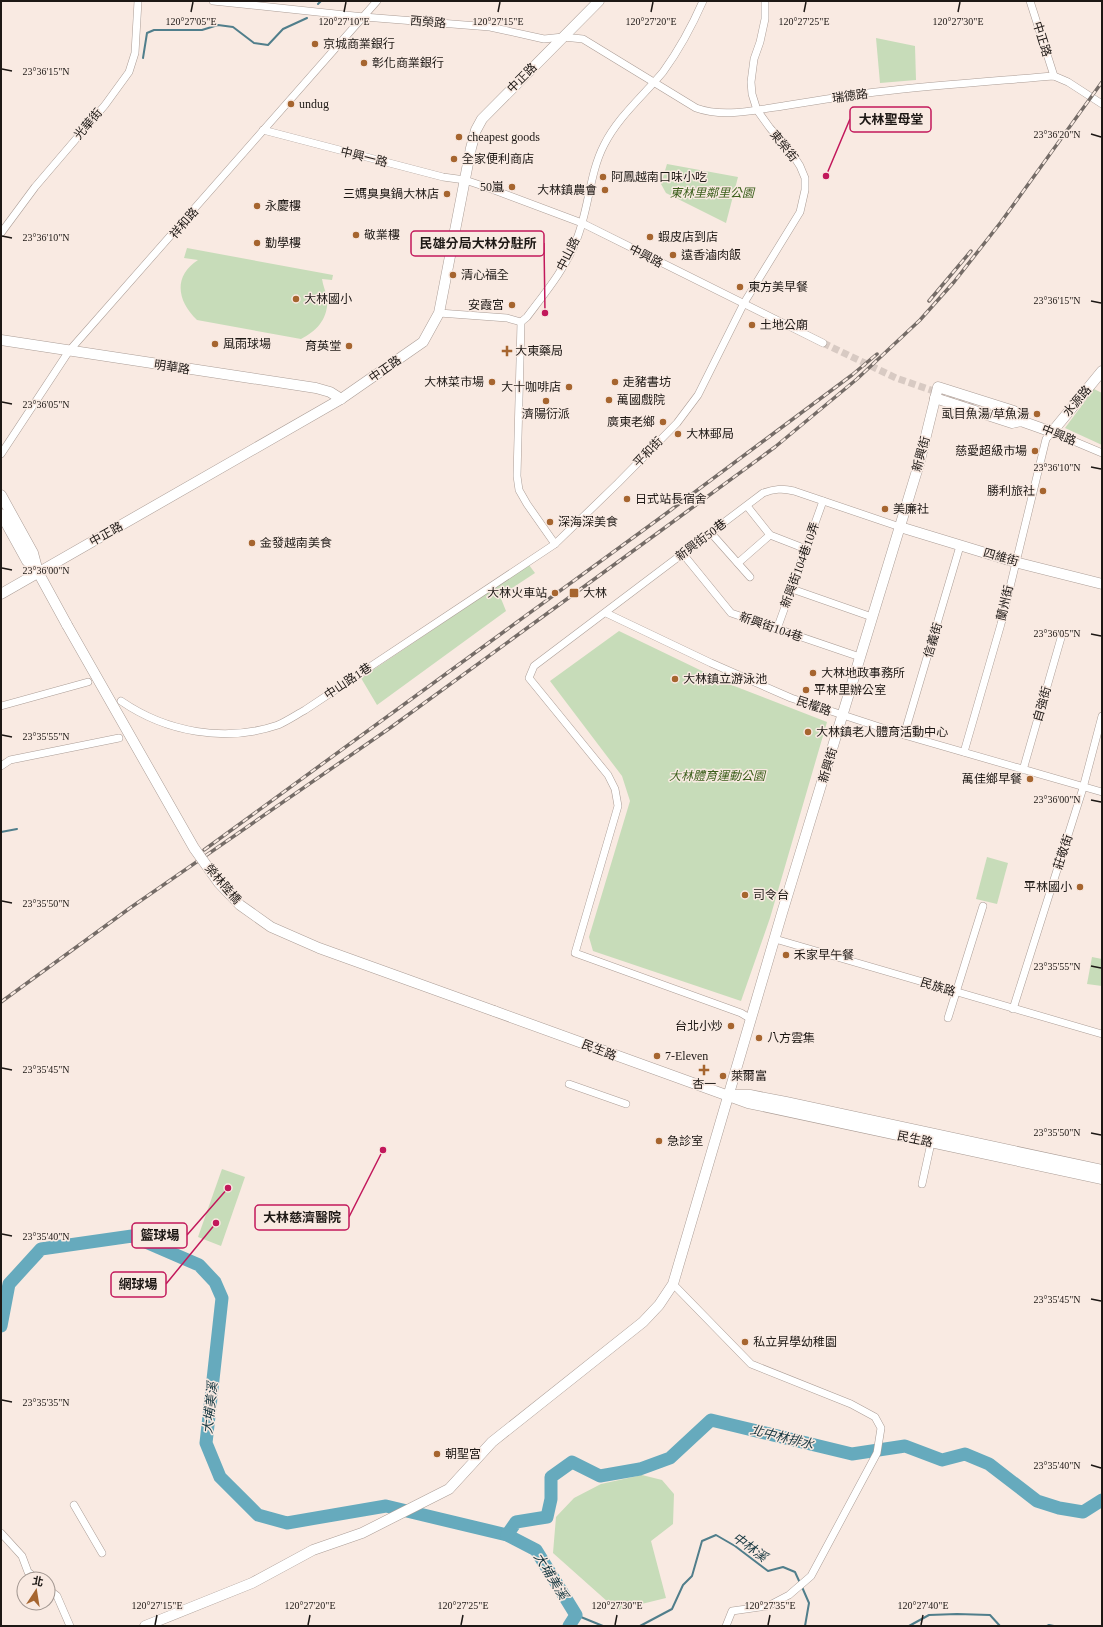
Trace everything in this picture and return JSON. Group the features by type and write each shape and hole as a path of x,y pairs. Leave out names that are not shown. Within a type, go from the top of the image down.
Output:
{"main road":[{"name":"中正路","path":"1,594 341,399 423,342 439,313 474,136 482,119 599,1"},
{"name":"明華路","path":"1,340 316,388 330,392 341,399"},
{"name":"水源路","path":"1052,432 1102,371"},
{"name":"新興街","path":"145,1626 252,1583 313,1550 362,1533 449,1489 492,1442 642,1322 659,1305 673,1284 728,1095 919,464 938,387 1014,411 1018,420"},
{"path":"935,398 1012,423 1018,420"},
{"name":"中興路","path":"1018,420 1052,432"},
{"path":"1,494 33,553 38,572"},
{"path":"1,514 27,561 38,572"},
{"name":"四維街","path":"900,527 1015,562 1102,584"},
{"name":"榮林陸橋","path":"38,572 194,848 219,883 240,905 271,927 319,948 494,1011"},
{"name":"民生路","path":"494,1011 748,1103 1102,1179"},
{"name":"民生路","path":"728,1095 750,1095 786,1102 1102,1170"}],"street":[{"name":"光華街","path":"1,233 35,187 129,72 135,53 138,1"},
{"name":"西榮路","path":"214,1 364,17 490,27 544,39 563,36 583,39 654,82"},
{"name":"祥和路","path":"1,454 70,351 165,245 263,130 378,1"},
{"name":"中山路","path":"521,322 527,317 559,273 576,241 597,162 604,145 616,125 654,82 677,51 703,1"},
{"name":"東榮街","path":"744,303 800,212 805,190 805,178 800,166 757,110 752,94 751,82 754,60 765,19 765,1"},
{"name":"中正路","path":"1030,1 1054,76"},
{"name":"瑞德路","path":"654,82 696,108 709,113 723,113 757,110 875,92 1054,76"},
{"path":"1054,76 1068,82 1102,104"},
{"name":"中興一路","path":"263,130 443,177 465,180"},
{"name":"中興路","path":"465,180 582,223 823,343"},
{"name":"平和街","path":"555,544 618,484 681,417 698,395 744,303"},
{"path":"439,313 507,318 521,322 517,476 519,490 555,544"},
{"name":"中興路","path":"1052,432 1102,454"},
{"name":"蘭州街","path":"964,752 1001,624 1046,439 1052,432"},
{"name":"新興街50巷","path":"751,1019 741,1013 575,953 618,806 615,789 608,775 529,678 534,666 763,494 782,488 900,527"},
{"name":"新興街104巷10弄","path":"777,629 823,501"},
{"path":"747,506 770,535 806,549"},
{"path":"711,533 750,577"},
{"path":"738,563 770,535"},
{"name":"中山路1巷","path":"121,701 137,712 156,722 194,731 230,734 250,732 280,724 305,710 555,544"},
{"name":"信義街","path":"904,735 960,546"},
{"name":"新興街104巷","path":"682,554 731,613 860,657"},
{"path":"792,589 872,617"},
{"name":"民權路","path":"606,613 732,673 791,698 904,735 1083,788 1102,792"},
{"name":"自強街","path":"1023,770 1061,638"},
{"path":"1,706 88,682"},
{"name":"莊敬街","path":"1014,1009 1083,788 1102,716"},
{"path":"1,766 10,760 119,738"},
{"path":"948,1018 984,906"},
{"name":"民族路","path":"775,939 1102,1034"},
{"path":"569,1084 626,1104"},
{"path":"922,1184 931,1143"},
{"path":"673,1284 751,1364 851,1404 875,1416 881,1428 877,1453 812,1576 789,1595 768,1606 732,1611 726,1626"},
{"path":"74,1505 102,1553"},
{"path":"1,1533 22,1556 28,1571"},
{"path":"56,1595 70,1626"}],"green space":[{"path":"876,38 915,46 916,80 880,83"},
{"name":"東林里鄰里公園","path":"667,164 738,177 726,223 666,193 661,184"},
{"path":"187,248 333,275 332,280 322,279 327,298 324,318 317,328 301,339 197,320 190,313 182,297 181,281 184,273 198,260 184,258"},
{"path":"1094,389 1102,393 1102,445 1065,428"},
{"path":"529,565 535,573 500,596 506,611 377,705 361,678"},
{"name":"大林體育運動公園","path":"619,631 729,684 827,722 770,918 741,1001 593,951 589,937 630,801 622,776 550,681"},
{"path":"987,857 1008,863 997,904 976,899"},
{"path":"1092,957 1102,959 1102,986 1087,984"},
{"path":"222,1169 245,1177 221,1246 198,1237"},
{"path":"642,1475 662,1480 674,1494 673,1524 651,1541 666,1598 617,1610 553,1553 556,1517 574,1498 601,1484"}],"waterway":[{"path":"318,4 321,1"},
{"path":"143,58 147,33 154,30 202,30 218,25 233,27 254,43 268,45 283,29 307,18"},
{"path":"1,832 17,829"},
{"name":"大埔美溪","path":"1,1326 9,1284 41,1249 132,1236 199,1265 215,1282 222,1298 206,1443 220,1477 258,1515 287,1523 386,1506 507,1535 536,1550 576,1615 569,1626"},
{"name":"北中林排水","path":"507,1535 516,1522 547,1517 551,1499 551,1477 572,1462 600,1476 640,1469 670,1458 711,1420 852,1454 905,1446 942,1460 965,1454 989,1464 1037,1501 1059,1508 1083,1512 1102,1500"},
{"name":"中林溪","path":"640,1626 672,1609 683,1585 692,1576 702,1541 716,1535 735,1546 768,1571 783,1567 795,1572 800,1583"},
{"name":"中林溪","path":"802,1587 809,1603 805,1626"},
{"name":"中林溪","path":"909,1626 929,1615 957,1614 990,1615 1000,1626"},
{"name":"中林溪","path":"576,1615 603,1626"},
{"name":"中林溪","path":"1047,1626 1054,1626"}],"tunnel":[{"path":"823,343 896,378 974,405"}],"railway":[{"path":"1,1002 130,908 390,728 775,447 857,379 920,320 954,282 1001,222 1102,82"},
{"path":"929,301 971,251"},
{"path":"204,850 660,518 852,375 877,354"}],"place":[{"name":"京城商業銀行","path":"315,44"},
{"name":"彰化商業銀行","path":"364,63"},
{"name":"undug","path":"291,104"},
{"name":"cheapest goods","path":"459,137"},
{"name":"全家便利商店","path":"454,159"},
{"name":"大林聖母堂","path":"826,176"},
{"name":"阿鳳越南口味小吃","path":"603,177"},
{"name":"50嵐","path":"512,187"},
{"name":"大林鎮農會","path":"605,190"},
{"name":"三媽臭臭鍋大林店","path":"447,194"},
{"name":"永慶樓","path":"257,206"},
{"name":"敬業樓","path":"356,235"},
{"name":"蝦皮店到店","path":"650,237"},
{"name":"勤學樓","path":"257,243"},
{"name":"遠香滷肉飯","path":"673,255"},
{"name":"清心福全","path":"453,275"},
{"name":"東方美早餐","path":"740,287"},
{"name":"大林國小","path":"296,299"},
{"name":"安霞宮","path":"512,305"},
{"name":"民雄分局大林分駐所","path":"545,313"},
{"name":"土地公廟","path":"752,325"},
{"name":"風雨球場","path":"215,344"},
{"name":"育英堂","path":"349,346"},
{"name":"大東藥局","path":"507,351"},
{"name":"大林菜市場","path":"492,382"},
{"name":"走豬書坊","path":"615,382"},
{"name":"大十咖啡店","path":"569,387"},
{"name":"萬國戲院","path":"609,400"},
{"name":"濟陽衍派","path":"546,401"},
{"name":"虱目魚湯/草魚湯","path":"1037,414"},
{"name":"廣東老鄉","path":"663,422"},
{"name":"大林郵局","path":"678,434"},
{"name":"慈愛超級市場","path":"1035,451"},
{"name":"勝利旅社","path":"1043,491"},
{"name":"日式站長宿舍","path":"627,499"},
{"name":"美廉社","path":"885,509"},
{"name":"深海深美食","path":"550,522"},
{"name":"金發越南美食","path":"252,543"},
{"name":"大林火車站","path":"555,593"},
{"name":"大林","path":"574,593"},
{"name":"大林地政事務所","path":"813,673"},
{"name":"大林鎮立游泳池","path":"675,679"},
{"name":"平林里辦公室","path":"806,690"},
{"name":"大林鎮老人體育活動中心","path":"808,732"},
{"name":"萬佳鄉早餐","path":"1030,779"},
{"name":"平林國小","path":"1080,887"},
{"name":"司令台","path":"745,895"},
{"name":"禾家早午餐","path":"786,955"},
{"name":"台北小炒","path":"731,1026"},
{"name":"八方雲集","path":"759,1038"},
{"name":"7-Eleven","path":"657,1056"},
{"name":"杏一","path":"704,1070"},
{"name":"萊爾富","path":"723,1076"},
{"name":"急診室","path":"659,1141"},
{"name":"大林慈濟醫院","path":"383,1150"},
{"name":"籃球場","path":"228,1188"},
{"name":"網球場","path":"216,1223"},
{"name":"私立昇學幼稚園","path":"745,1342"},
{"name":"朝聖宮","path":"437,1454"}]}
